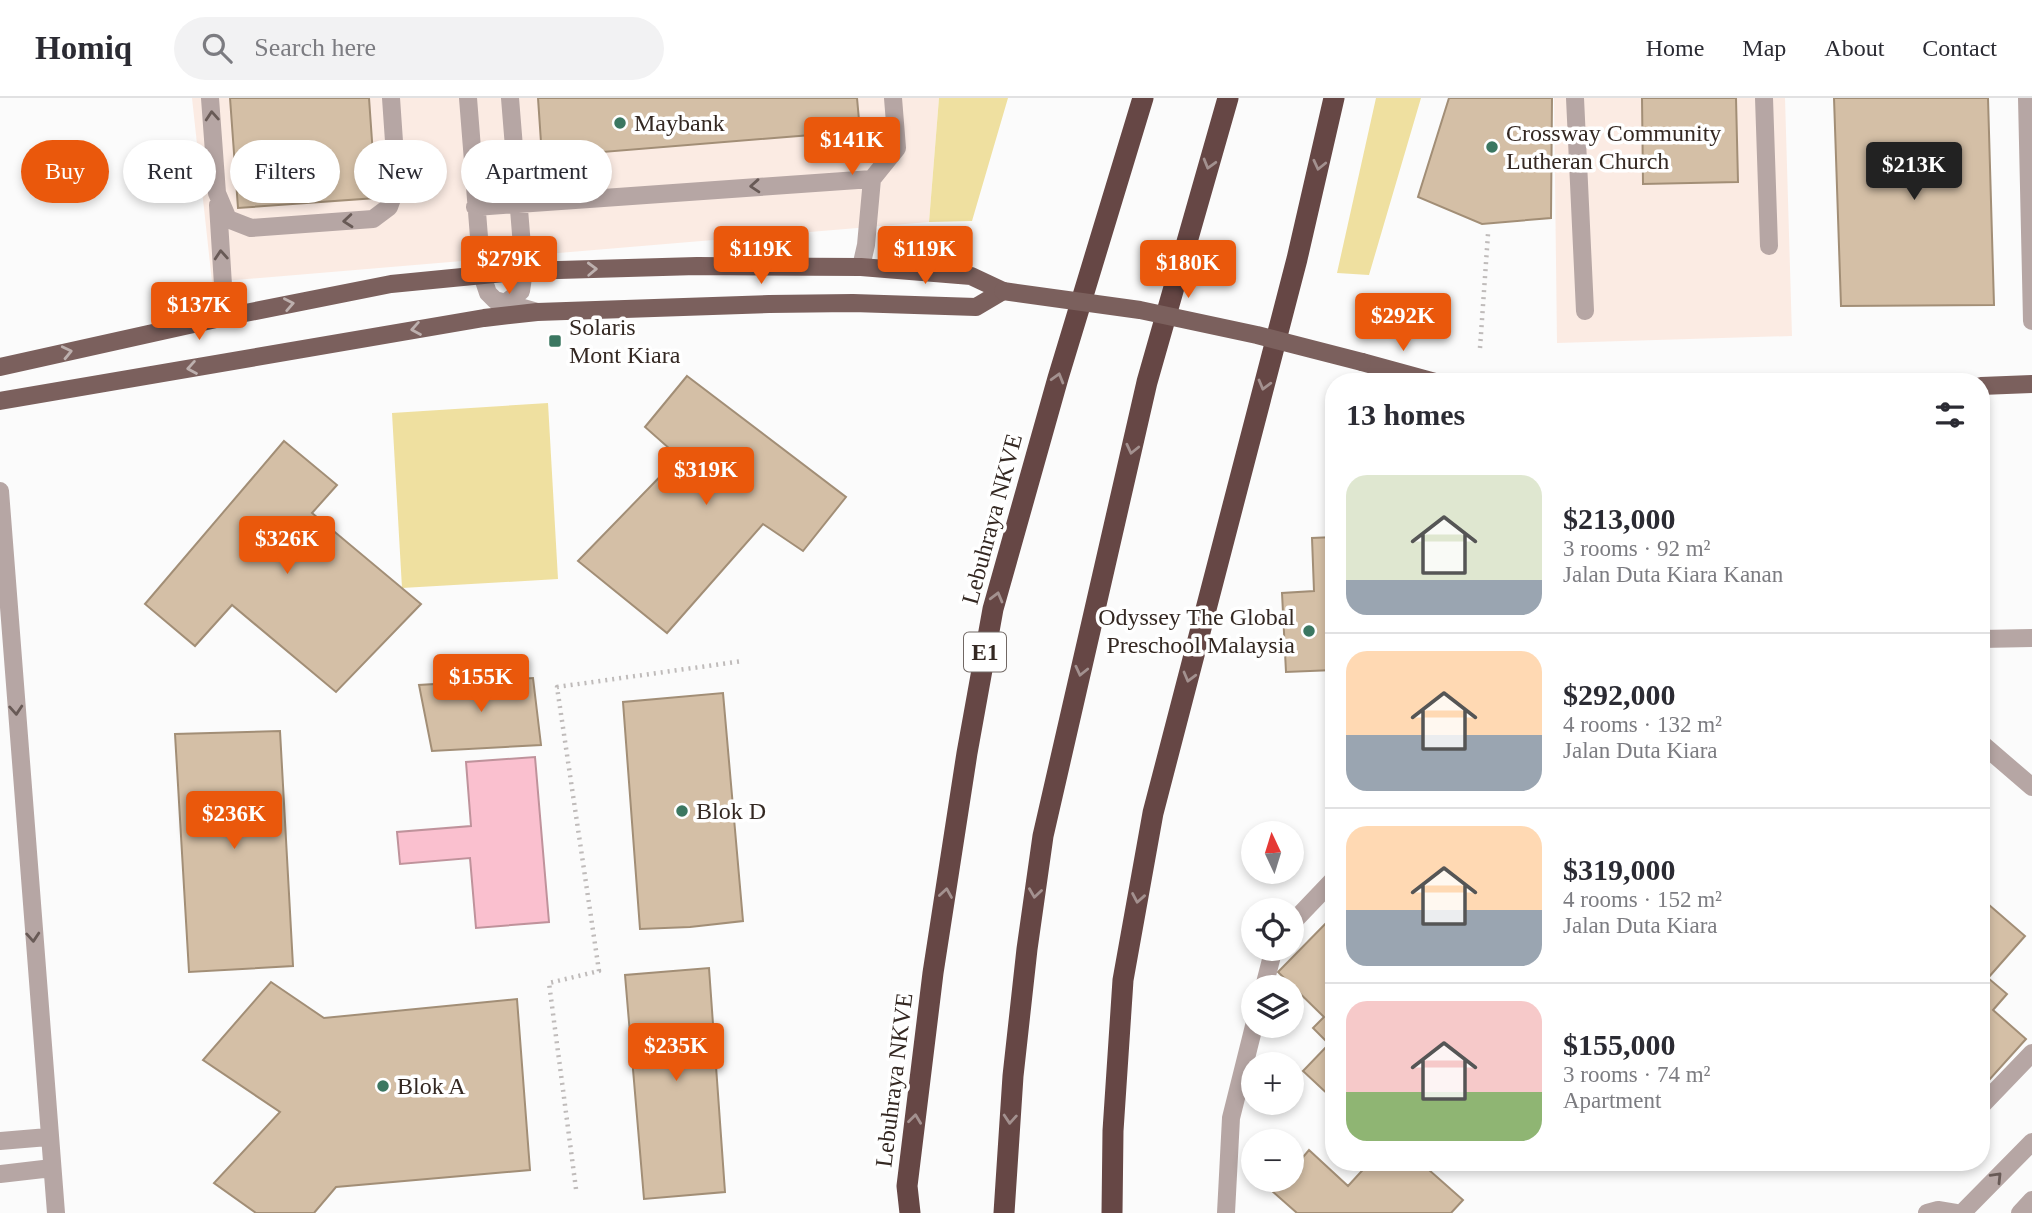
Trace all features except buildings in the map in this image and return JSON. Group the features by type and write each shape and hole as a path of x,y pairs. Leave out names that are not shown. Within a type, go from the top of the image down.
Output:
{"highway":[{"name":"Lebuhraya NKVE","path":"910,1213 907,1186 933,973 967,753 993,609 1058,379 1143,98"},
{"path":"1004,1213 1013,1076 1043,836 1147,382 1228,98"},
{"path":"1112,1213 1113,1131 1123,980 1153,813 1297,259 1334,98"},
{"path":"904,1213 907,1186"}],"main road":[{"path":"0,367 225,317 391,284 524,271 697,266 861,267 971,276 1003,291 1140,310 1257,335 1402,373"},
{"path":"0,401 484,318 537,312 853,303 976,307 1003,291"},
{"path":"1990,386 2032,384"}],"street":[{"path":"210,98 225,317"},
{"path":"217,193 228,219 251,228 373,219 389,207 397,185 391,98"},
{"path":"468,98 482,275 488,293 495,300 537,312"},
{"path":"510,98 513,140"},
{"path":"861,267 866,245 872,179 897,148 893,98"},
{"path":"1575,98 1585,311"},
{"path":"1764,98 1769,246"},
{"path":"2027,98 2032,321"},
{"path":"612,196 872,179"},
{"path":"475,207 509,203"},
{"path":"484,318 521,291 524,271 518,203"},
{"path":"0,491 5,642 56,1213"},
{"path":"1990,639 2032,638"},
{"path":"1990,751 2032,787"},
{"path":"1304,910 1325,888"},
{"path":"1226,1213 1231,1118 1251,1038"},
{"path":"1990,1097 2032,1053"},
{"path":"0,1142 48,1137"},
{"path":"1962,1213 2032,1142"},
{"path":"0,1174 52,1168"},
{"path":"2020,1213 2032,1200"},
{"path":"1927,1213 1938,1210 1956,1213"}],"path":[{"path":"1480,348 1488,234"},
{"path":"576,1189 549,983 599,971 557,687 743,661"}],"shaded area":[{"name":"Solaris Mont Kiara","path":"192,98 939,98 929,222 212,282 203,203 216,203 216,140 197,140"},
{"path":"939,98 1008,98 972,221 929,222"},
{"path":"1376,98 1421,98 1369,275 1337,273"},
{"path":"1554,98 1785,98 1792,336 1557,343"},
{"path":"548,403 558,579 402,588 392,413"},
{"path":"535,757 549,922 476,928 470,858 400,864 397,832 471,826 466,762"}],"place":[{"name":"Maybank","path":"620,123"},
{"name":"Crossway Community Lutheran Church","path":"1492,147"},
{"name":"Solaris Mont Kiara","path":"555,341"},
{"name":"Odyssey The Global Preschool Malaysia","path":"1309,631"},
{"name":"Blok D","path":"682,811"},
{"name":"Blok A","path":"383,1086"}]}
